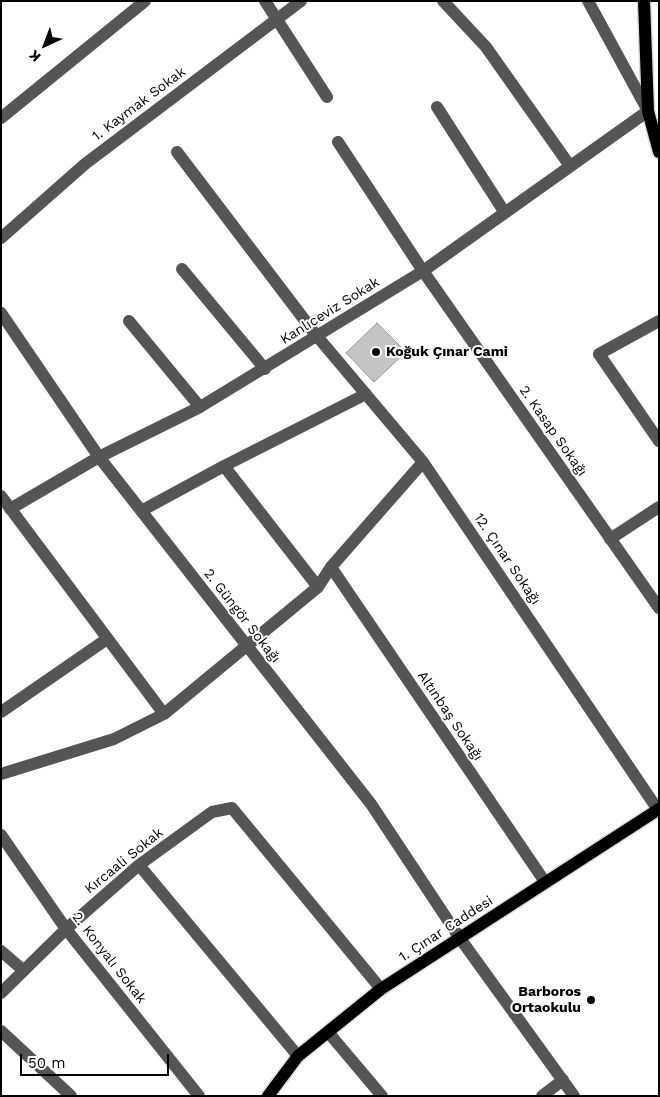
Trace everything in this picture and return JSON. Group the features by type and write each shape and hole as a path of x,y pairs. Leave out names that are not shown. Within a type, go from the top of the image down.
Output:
{"main road":[{"path":"644,1 648,111 659,152"},
{"name":"1. Çınar Caddesi","path":"268,1096 298,1056 381,989 659,810"}],"street":[{"path":"1,118 145,1"},
{"path":"265,1 327,97"},
{"name":"1. Kaymak Sokak","path":"1,238 85,164 301,1"},
{"path":"443,1 486,47 570,166"},
{"path":"588,1 648,111"},
{"path":"437,107 505,213"},
{"name":"Kanlıceviz Sokak","path":"10,508 99,456 200,407 265,369 316,335 423,272 648,111"},
{"name":"2. Kasap Sokağı","path":"338,142 423,272 659,608"},
{"name":"12. Çınar Sokağı","path":"177,152 316,335 423,462 659,810"},
{"path":"182,269 265,369"},
{"name":"2. Güngör Sokağı","path":"1,313 99,456 371,804 459,937 574,1096"},
{"path":"129,321 200,407"},
{"path":"659,321 599,354 659,441"},
{"path":"141,511 224,466 366,394"},
{"path":"1,774 114,738 164,714 248,648 318,587 331,567 423,462"},
{"path":"224,466 318,587"},
{"path":"1,496 164,714"},
{"path":"610,539 659,507"},
{"name":"Altınbaş Sokağı","path":"331,567 545,882"},
{"path":"1,712 107,638"},
{"name":"Kırcaali Sokak","path":"1,994 66,929 139,865 212,812 232,808 381,989"},
{"name":"2. Konyalı Sokak","path":"1,835 66,929 199,1096"},
{"path":"139,865 298,1056"},
{"path":"1,951 23,970"},
{"path":"1,1031 71,1096"},
{"path":"328,1032 382,1096"},
{"path":"542,1096 563,1080"}],"building":[{"name":"Koğuk Çınar Cami","path":"377,323 406,352 374,382 346,353"}],"place":[{"name":"Koğuk Çınar Cami","path":"376,352"},
{"name":"Barboros Ortaokulu","path":"591,1000"}]}
